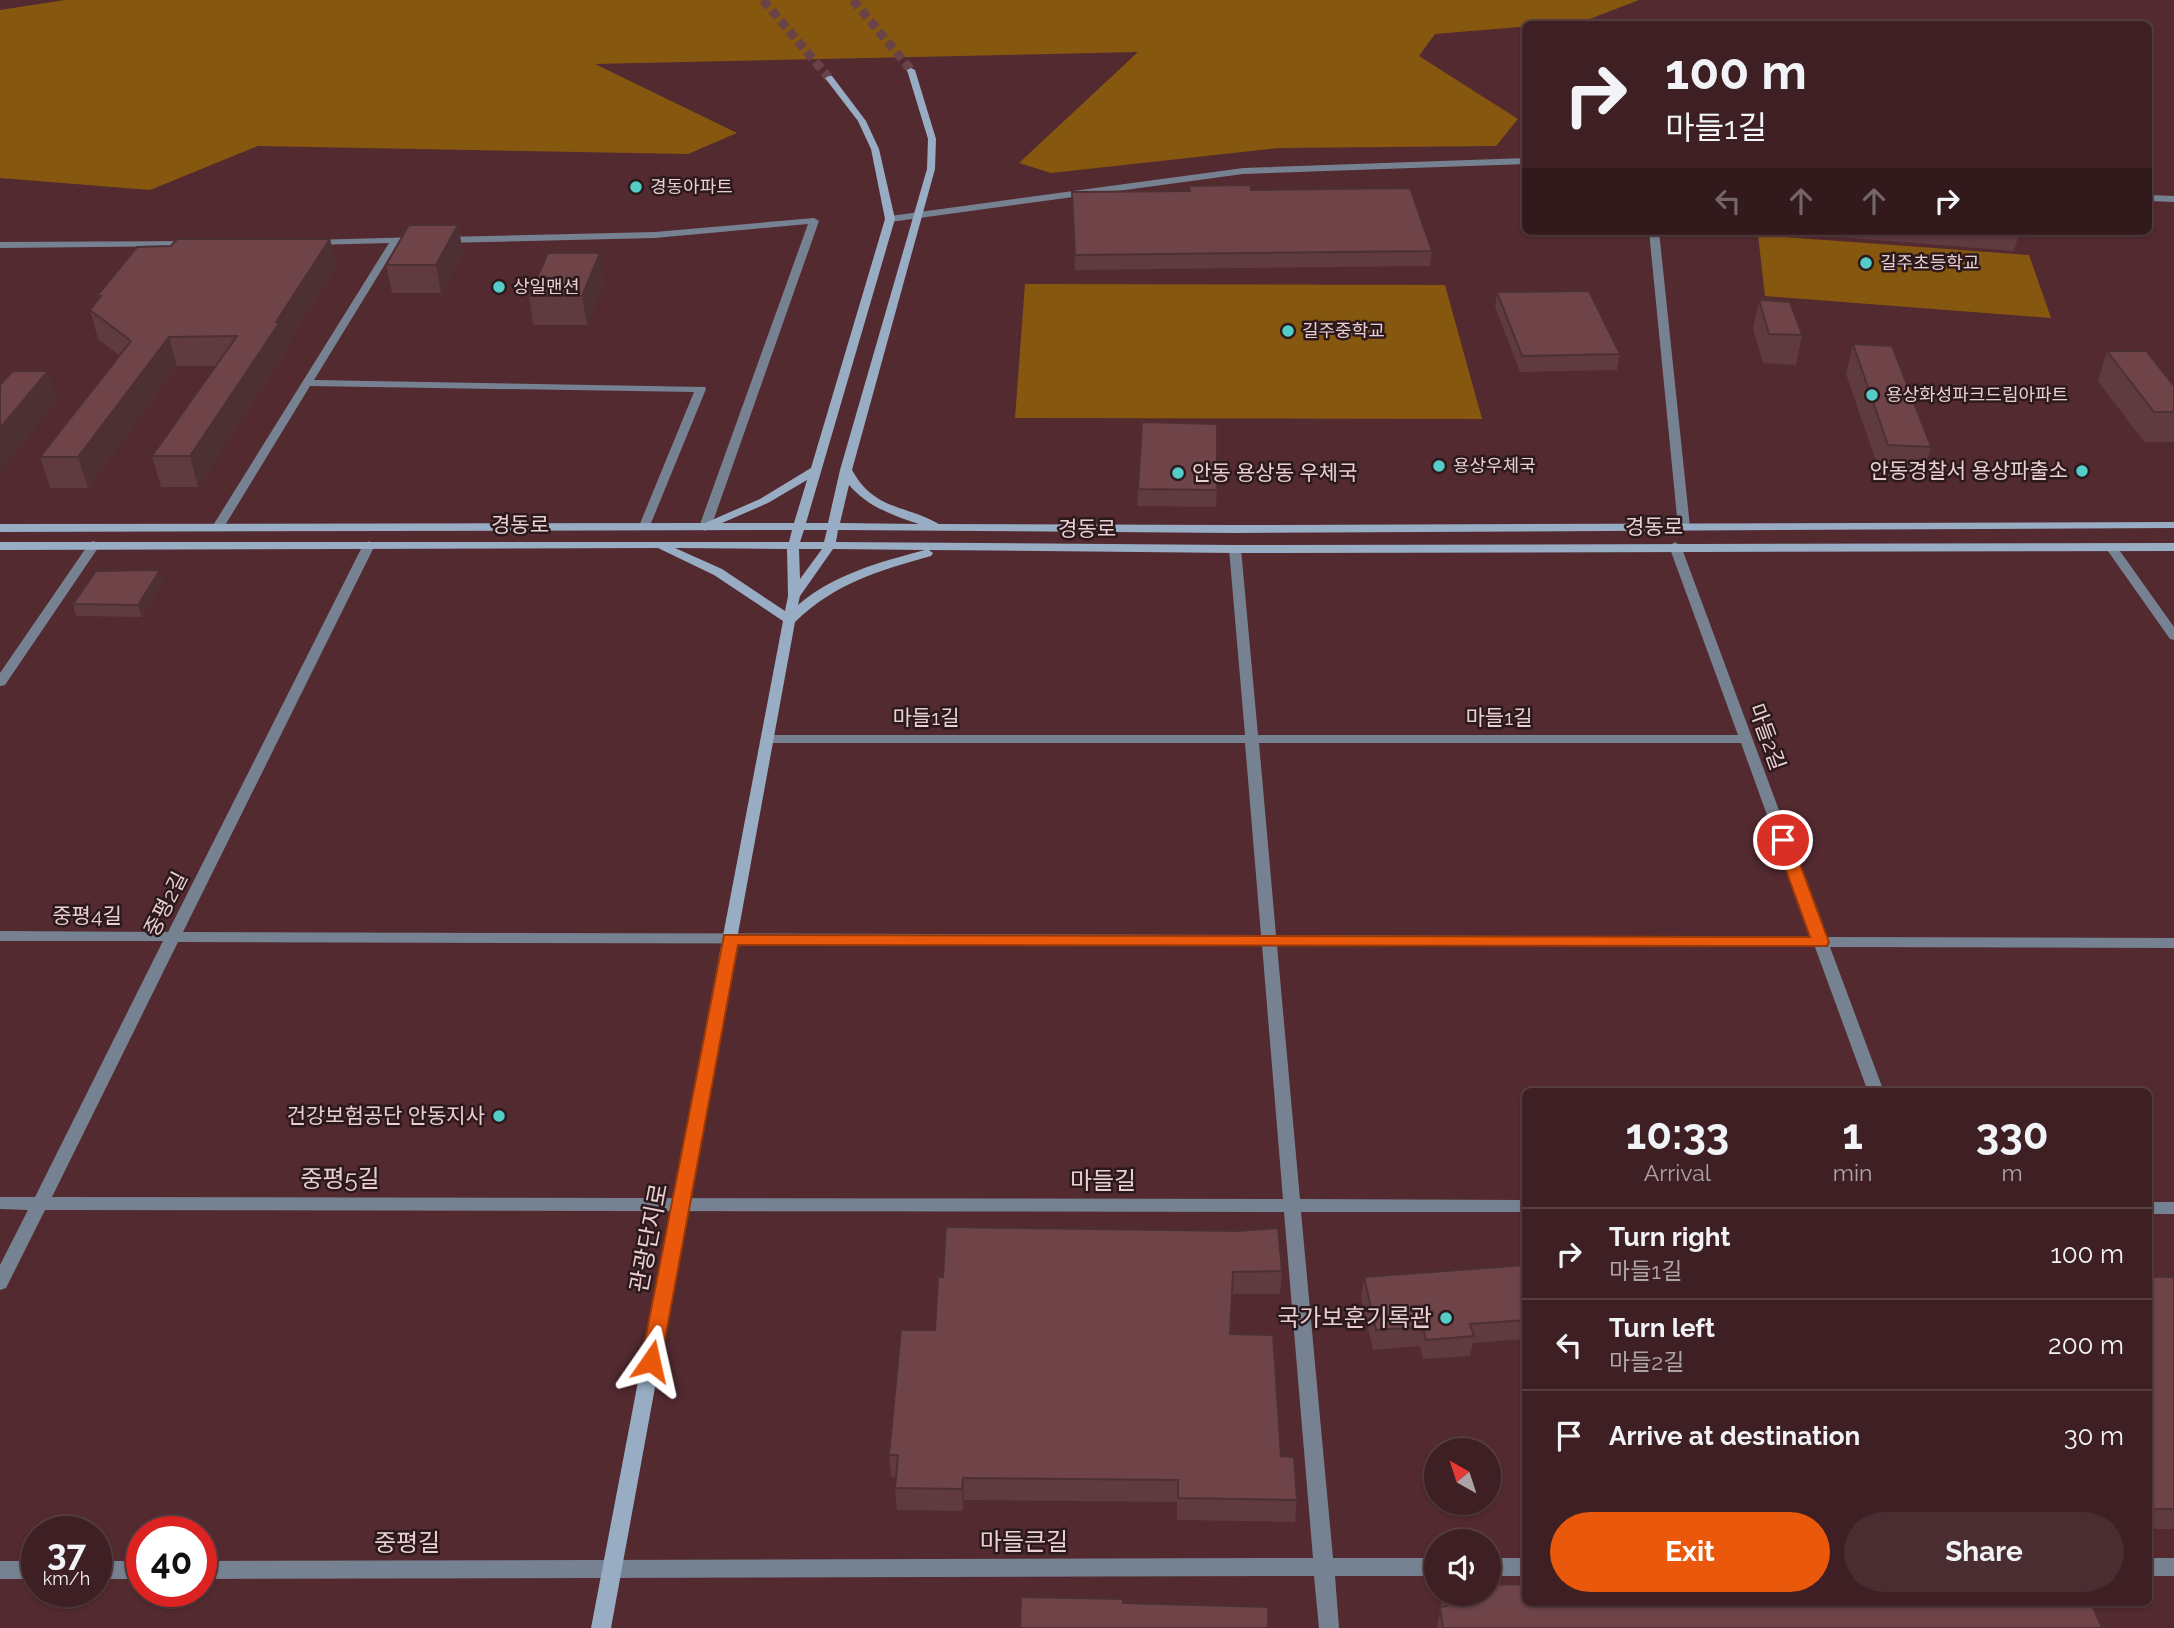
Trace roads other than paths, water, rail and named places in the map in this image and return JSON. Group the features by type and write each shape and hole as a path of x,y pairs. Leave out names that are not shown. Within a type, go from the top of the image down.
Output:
{"street":[{"path":"794,596 829,547 846,470 930,169 932,139 911,70"},
{"path":"830,78 862,121 875,149 890,219 1243,171 1522,161"},
{"path":"2152,198 2174,200"},
{"name":"관광단지로","path":"601,1628 790,620 794,596 793,547 890,219"},
{"path":"300,242 655,235 814,221 705,527"},
{"path":"1654,235 1684,527"},
{"path":"218,527 395,241"},
{"path":"0,245 204,243"},
{"path":"308,383 701,389 645,526"},
{"path":"846,470 854,488 871,500 945,529"},
{"path":"705,527 764,501 814,471"},
{"name":"경동로","path":"0,528 645,526 945,529 2174,525"},
{"path":"657,544 718,572 790,620 807,602 833,584 864,570 945,548"},
{"name":"경동로","path":"0,546 657,544 1236,549 2174,547"},
{"path":"0,682 94,545"},
{"name":"중평2길","path":"0,1283 369,545"},
{"name":"마들2길","path":"1675,546 1876,1088"},
{"path":"2110,547 2174,636"},
{"path":"1236,549 1329,1628"},
{"name":"마들1길","path":"767,739 1745,738"},
{"name":"중평4길","path":"0,936 730,939"},
{"path":"730,939 2174,943"},
{"name":"중평5길","path":"0,1203 680,1205"},
{"name":"마들길","path":"680,1205 1522,1206"},
{"path":"2152,1208 2174,1208"},
{"name":"마들큰길","path":"612,1569 1424,1567"},
{"path":"1501,1567 1522,1567"},
{"path":"2152,1567 2174,1567"},
{"name":"중평길","path":"217,1570 612,1569"},
{"path":"0,1570 21,1570"}],"tunnel":[{"path":"763,0 829,78"},
{"path":"853,0 911,70"}],"place":[{"name":"경동아파트","path":"636,187"},
{"name":"길주초등학교","path":"1866,263"},
{"name":"상일맨션","path":"499,287"},
{"name":"길주중학교","path":"1288,331"},
{"name":"용상화성파크드림아파트","path":"1872,395"},
{"name":"용상우체국","path":"1439,466"},
{"name":"안동경찰서 용상파출소","path":"2082,471"},
{"name":"안동 용상동 우체국","path":"1178,473"},
{"name":"건강보험공단 안동지사","path":"499,1116"},
{"name":"국가보훈기록관","path":"1446,1318"}]}
